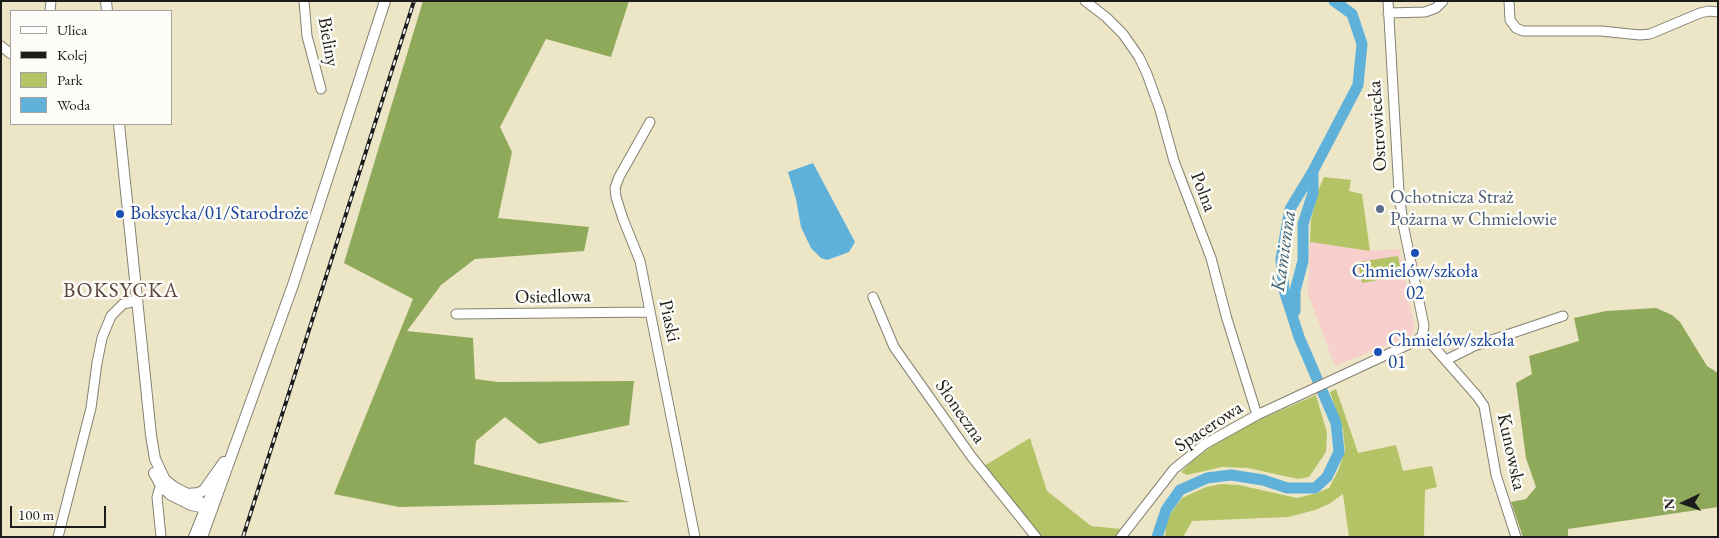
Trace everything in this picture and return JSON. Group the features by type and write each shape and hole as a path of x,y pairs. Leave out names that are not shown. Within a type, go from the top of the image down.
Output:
{"main road":[{"path":"197,535 247,410 293,286 385,1"},
{"path":"119,125 136,301 155,459 163,483 174,487 193,513 197,535"},
{"path":"208,508 224,462 247,410"},
{"path":"183,497 204,490 224,462"},
{"path":"183,497 208,508"}],"street":[{"name":"Bieliny","path":"304,1 308,36 321,89"},
{"name":"Polna","path":"1085,1 1124,34 1139,57 1150,82 1178,170 1211,258 1227,319 1257,415"},
{"name":"Ostrowiecka","path":"1388,1 1399,192 1403,224 1424,326 1422,336"},
{"path":"1388,13 1425,12 1436,8 1443,1"},
{"path":"1509,1 1510,20 1516,28 1523,31 1601,31 1640,35 1650,34 1700,13 1718,12"},
{"name":"Piaski","path":"650,122 619,177 615,188 623,219 640,261 695,537"},
{"name":"Słoneczna","path":"873,297 894,348 971,456 1036,537"},
{"path":"58,537 92,408 102,338 111,316 123,304 136,301"},
{"name":"Osiedlowa","path":"456,314 650,312"},
{"path":"1446,360 1483,343 1563,316"},
{"name":"Spacerowa","path":"1121,537 1174,469 1205,444 1257,415 1416,341 1422,336"},
{"name":"Kunowska","path":"1422,336 1446,360 1484,406 1496,475 1516,537"},
{"path":"161,537 157,497 163,483"}],"shaded area":[{"path":"1310,242 1370,251 1399,249 1415,328 1411,336 1335,366 1308,294"}],"green space":[{"path":"423,1 629,1 611,57 546,39 500,127 512,152 498,218 589,227 584,251 475,259 441,285 407,331 473,338 475,379 498,382 634,381 629,425 539,444 505,417 476,441 474,464 630,502 399,507 334,494 413,299 344,263"},
{"path":"1324,177 1351,180 1349,191 1362,194 1370,251 1310,242 1311,220 1318,191"},
{"path":"1398,256 1402,276 1362,283 1358,262"},
{"path":"1656,308 1672,315 1680,322 1707,366 1718,373 1718,507 1568,529 1568,537 1523,537 1511,502 1526,499 1536,487 1526,458 1516,383 1532,374 1529,356 1579,341 1574,318 1606,311"},
{"path":"1336,389 1358,453 1396,445 1403,471 1432,466 1437,487 1425,490 1424,536 1349,537 1343,494 1329,504 1315,510 1288,517 1192,521 1183,537 1165,537 1166,525 1171,513 1182,498 1206,487 1221,484 1239,485 1297,498 1329,488 1338,471 1345,451 1343,430 1330,392"},
{"path":"1316,395 1327,433 1326,452 1309,477 1298,479 1248,468 1222,467 1187,475 1181,472 1193,460 1221,440 1254,422"},
{"path":"1030,438 1047,491 1091,526 1121,529 1115,537 1039,537 984,466"}],"water":[{"path":"813,163 855,242 849,252 827,260 821,258 811,248 801,227 796,199 788,172"}],"waterway":[{"name":"Kamienna","path":"1157,537 1166,510 1180,490 1207,478 1231,475 1263,480 1287,488 1315,488 1327,477 1339,452 1336,423 1299,337 1284,290 1281,259 1290,209 1313,171 1358,85 1362,44 1352,14 1334,1"},
{"name":"Kamienna","path":"1295,311 1295,291 1303,261 1303,224 1313,193 1313,173"}],"railway":[{"path":"243,537 414,1"}],"place":[{"name":"Ochotnicza Straż Pożarna w Chmielowie","path":"1380,209"},
{"name":"Boksycka/01/Starodroże","path":"120,214"},
{"name":"Chmielów/szkoła 02","path":"1415,253"},
{"name":"Chmielów/szkoła 01","path":"1378,352"}],"district":[{"name":"BOKSYCKA","path":"121,291"}]}
